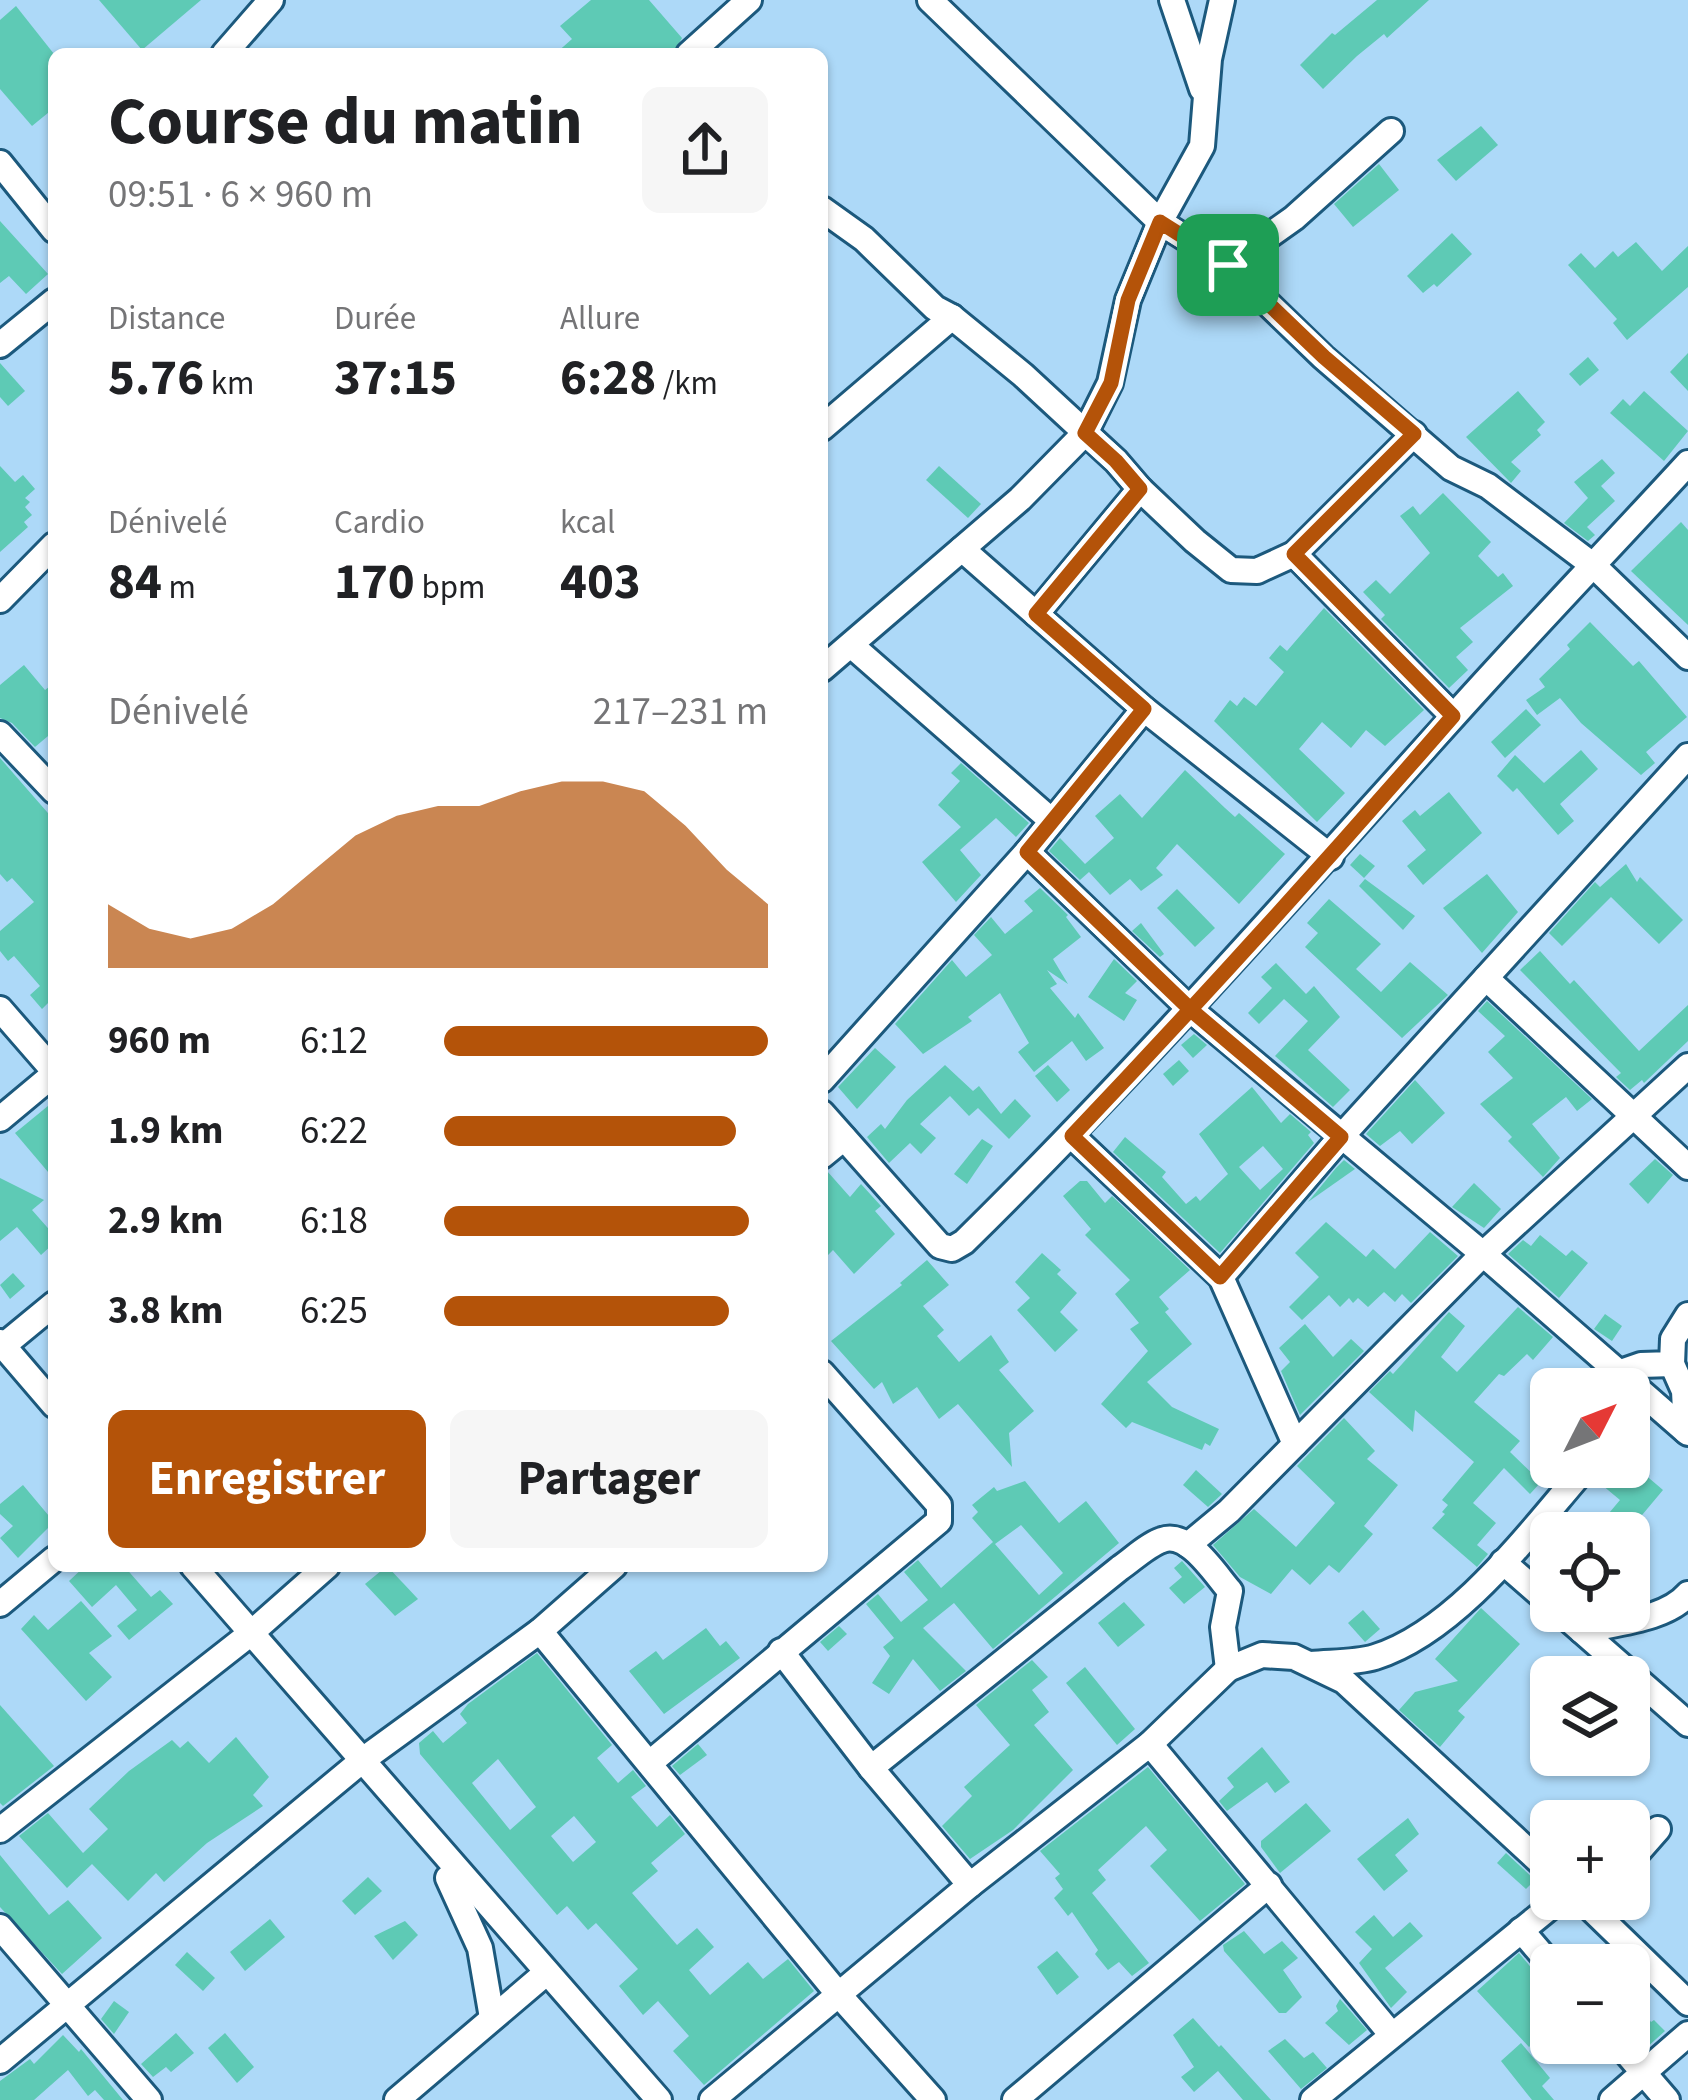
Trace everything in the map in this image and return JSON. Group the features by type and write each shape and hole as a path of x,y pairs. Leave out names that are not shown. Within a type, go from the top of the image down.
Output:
{"street":[{"path":"229,48 271,0"},
{"path":"696,48 749,0"},
{"path":"930,0 1160,222 1228,265 1451,468 1488,486 1594,566 1688,656"},
{"path":"1172,0 1204,98"},
{"path":"828,664 1020,499 1085,433 1111,383 1128,300 1160,222 1202,146 1204,98 1222,0"},
{"path":"1228,265 1294,218 1391,131"},
{"path":"0,163 48,223"},
{"path":"828,213 864,239 934,308 952,316 1085,433 1231,570 1257,572 1294,554 1414,434"},
{"path":"0,345 48,306"},
{"path":"828,423 952,316"},
{"path":"828,1120 940,1246 952,1249 1072,1136 1191,1010 1453,716 1688,464"},
{"path":"1036,614 1140,489"},
{"path":"962,549 1144,709 1331,857"},
{"path":"0,600 48,551"},
{"path":"1294,554 1453,716"},
{"path":"850,645 1052,821"},
{"path":"828,1073 1027,852 1144,709"},
{"path":"0,734 48,785"},
{"path":"1220,1277 1688,755"},
{"path":"1027,852 1191,1010 1612,1368"},
{"path":"1486,978 1688,1167"},
{"path":"0,1010 48,1066"},
{"path":"1188,1545 1229,1510 1483,1254 1688,1066"},
{"path":"0,1119 48,1078"},
{"path":"1072,1136 1220,1277 1295,1444"},
{"path":"828,1151 844,1138"},
{"path":"48,1309 2,1344 48,1398"},
{"path":"1687,1432 1684,1391 1672,1364 1673,1339 1688,1315"},
{"path":"1632,1368 1672,1364"},
{"path":"651,1762 939,1521 940,1505 828,1383"},
{"path":"1650,1402 1687,1432"},
{"path":"1309,1664 1360,1660 1392,1650 1454,1609 1568,1488"},
{"path":"871,1768 1120,1568 1162,1540 1176,1538 1188,1545 1230,1591 1222,1627 1228,1669"},
{"path":"1503,1562 1530,1586"},
{"path":"0,1604 48,1563"},
{"path":"198,1572 659,2100"},
{"path":"0,1830 250,1634 320,1572"},
{"path":"0,2061 364,1759 540,1631 607,1572"},
{"path":"1650,1611 1686,1601"},
{"path":"540,1631 839,1995 933,2100"},
{"path":"1583,1632 1688,1724"},
{"path":"782,1651 871,1768 970,1885"},
{"path":"712,2100 970,1885 1150,1744 1228,1669 1262,1655 1294,1657 1344,1681 1530,1853"},
{"path":"1150,1744 1391,2034"},
{"path":"1650,1838 1658,1829"},
{"path":"428,1838 480,1948 492,2018"},
{"path":"1015,2100 1269,1885"},
{"path":"1313,2100 1534,1920"},
{"path":"1607,1920 1688,2003"},
{"path":"0,1928 149,2100"},
{"path":"1521,1930 1533,1944"},
{"path":"397,2100 546,1973"},
{"path":"1612,2100 1688,2034"},
{"path":"1636,2064 1666,2100"}],"building":[{"path":"99,0 201,0 144,48"},
{"path":"591,0 649,0 682,38 676,48 562,48 572,39 560,26"},
{"path":"1377,0 1429,0 1323,89 1300,65 1332,33"},
{"path":"16,6 49,48 48,113 32,126 0,89 0,20"},
{"path":"1481,126 1498,145 1456,181 1437,160"},
{"path":"1379,164 1399,190 1353,227 1334,204"},
{"path":"0,221 48,274 26,294 9,276 0,283"},
{"path":"1452,233 1472,254 1437,287 1434,284 1423,293 1407,276"},
{"path":"1636,242 1662,271 1688,246 1688,287 1627,340 1613,323 1617,319 1568,265 1581,253 1595,268 1613,251 1618,257"},
{"path":"1688,353 1688,391 1670,372"},
{"path":"1588,357 1599,370 1580,386 1569,374"},
{"path":"0,363 25,391 8,406 0,397"},
{"path":"1518,391 1545,422 1537,430 1541,435 1511,462 1521,471 1511,483 1466,437"},
{"path":"1644,391 1688,431 1664,461 1610,413 1623,399 1630,406"},
{"path":"1602,459 1615,473 1601,486 1615,501 1587,527 1595,535 1588,541 1564,523 1588,498 1574,482"},
{"path":"0,466 15,482 23,475 35,489 25,498 32,515 24,522 28,527 0,552"},
{"path":"939,466 981,504 968,518 926,480"},
{"path":"1443,493 1491,542 1478,556 1513,586 1460,628 1473,642 1456,657 1468,670 1449,688 1381,619 1385,615 1363,592 1376,580 1390,594 1430,553 1400,516 1413,506 1420,515"},
{"path":"1681,522 1688,530 1688,625 1631,571"},
{"path":"1324,608 1424,710 1385,746 1366,730 1351,748 1322,722 1299,749 1345,793 1317,822 1214,721 1230,700 1237,706 1244,697 1256,706 1284,672 1269,658 1280,645 1287,651"},
{"path":"1590,622 1633,666 1639,661 1687,717 1646,752 1655,763 1641,775 1581,723 1560,698 1537,715 1526,700 1545,687 1539,679"},
{"path":"24,665 45,690 48,688 48,736 35,747 12,723 0,718 0,685"},
{"path":"1526,709 1541,725 1505,758 1491,742"},
{"path":"1581,750 1598,769 1560,804 1574,821 1558,835 1517,788 1513,792 1497,776 1515,755 1544,783"},
{"path":"0,758 48,813 48,1003 42,1009 30,995 40,986 14,956 8,961 0,951 0,931 34,902 12,878 7,882 0,874"},
{"path":"961,763 1029,823 1016,837 996,818 960,850 981,875 956,902 922,862 961,827 938,805 960,781 951,773"},
{"path":"1185,770 1235,817 1239,813 1285,854 1239,904 1177,844 1156,868 1163,875 1141,891 1130,879 1110,895 1089,872 1080,880 1049,851 1060,838 1085,864 1114,838 1095,816 1120,794 1142,818"},
{"path":"1449,792 1482,833 1423,885 1407,866 1426,850 1402,821 1415,810 1420,816"},
{"path":"1360,854 1375,866 1364,878 1350,865"},
{"path":"1626,864 1637,882 1640,877 1683,920 1659,944 1611,897 1562,946 1549,933 1595,882 1600,887"},
{"path":"1487,874 1518,912 1482,953 1443,908"},
{"path":"1365,879 1415,916 1403,930 1359,886"},
{"path":"1040,888 1068,915 1081,937 1053,959 1068,984 1047,970 1057,984 1050,988 1075,1018 1078,1013 1104,1048 1086,1061 1072,1041 1034,1072 1018,1052 1029,1043 1000,993 968,1017 972,1021 923,1054 895,1024 952,960 966,977 992,955 974,935 991,917 1005,934 1033,911 1024,901"},
{"path":"1177,889 1215,928 1195,947 1157,908"},
{"path":"1329,899 1381,944 1356,969 1381,992 1410,962 1448,995 1402,1038 1305,947 1318,933 1307,923"},
{"path":"1141,923 1164,954 1160,957 1132,931"},
{"path":"1540,951 1570,984 1574,980 1639,1051 1688,1005 1688,1041 1644,1083 1630,1090 1616,1077 1621,1073 1520,970"},
{"path":"1114,959 1137,981 1125,993 1137,1000 1124,1021 1088,997"},
{"path":"1276,963 1306,994 1314,986 1340,1017 1308,1050 1350,1090 1333,1107 1275,1056 1308,1021 1284,999 1259,1024 1248,1013 1272,988 1261,977"},
{"path":"1487,1001 1592,1099 1577,1111 1566,1097 1532,1124 1560,1158 1543,1177 1480,1104 1513,1078 1488,1052 1505,1036 1478,1011"},
{"path":"1194,1034 1207,1045 1193,1058 1181,1045"},
{"path":"875,1048 896,1067 857,1109 838,1087"},
{"path":"1179,1060 1189,1071 1173,1086 1163,1074"},
{"path":"945,1065 973,1091 979,1086 1001,1114 1015,1099 1031,1116 1009,1139 978,1108 969,1116 950,1096 920,1124 936,1138 921,1154 910,1143 889,1163 867,1137 881,1124 885,1129 907,1100"},
{"path":"1048,1065 1070,1090 1057,1102 1035,1076"},
{"path":"1415,1080 1445,1113 1412,1144 1400,1131 1380,1146 1366,1134"},
{"path":"1252,1087 1281,1123 1290,1114 1311,1132 1308,1135 1314,1143 1220,1253 1113,1152 1125,1137 1166,1172 1162,1177 1186,1204 1196,1196 1200,1201 1228,1174 1199,1134","holes":["1263,1146 1283,1169 1260,1190 1239,1167"]},
{"path":"48,1106 48,1172 15,1133"},
{"path":"982,1139 993,1146 967,1184 954,1174"},
{"path":"1655,1159 1673,1175 1648,1204 1629,1184"},
{"path":"1344,1160 1355,1169 1308,1202 1336,1168"},
{"path":"828,1172 850,1197 861,1184 881,1206 875,1211 895,1234 854,1274 833,1250 828,1255"},
{"path":"0,1178 44,1200 32,1210 48,1228 48,1249 41,1255 17,1227 0,1241"},
{"path":"1080,1181 1087,1181 1105,1203 1112,1196 1190,1270 1159,1297 1169,1309 1165,1312 1192,1344 1147,1382 1172,1407 1219,1429 1210,1446 1205,1443 1202,1450 1132,1422 1126,1428 1101,1404 1148,1351 1130,1329 1139,1323 1115,1294 1130,1280 1085,1235 1091,1229 1063,1196"},
{"path":"1474,1183 1501,1209 1484,1228 1452,1207"},
{"path":"1326,1222 1366,1257 1373,1249 1395,1269 1430,1232 1458,1256 1411,1303 1402,1294 1395,1302 1384,1292 1368,1307 1358,1298 1353,1303 1349,1298 1340,1307 1329,1295 1302,1320 1289,1307 1319,1277 1295,1253"},
{"path":"1540,1235 1566,1256 1572,1250 1588,1263 1559,1298 1508,1254 1523,1240 1531,1246"},
{"path":"1042,1253 1077,1293 1060,1312 1078,1330 1055,1352 1017,1310 1030,1298 1015,1282"},
{"path":"927,1260 949,1285 923,1306 944,1330 937,1336 959,1362 991,1335 1009,1362 999,1370 1034,1411 1009,1433 1012,1467 958,1404 939,1419 917,1387 893,1404 882,1382 874,1389 831,1341"},
{"path":"13,1273 25,1286 10,1299 0,1285"},
{"path":"1518,1307 1553,1337 1533,1360 1527,1354 1504,1376 1499,1374 1474,1402 1520,1441 1510,1452 1530,1471 1530,1488 1536,1488 1530,1494 1504,1468 1473,1503 1496,1523 1477,1545 1488,1554 1477,1567 1432,1528 1445,1514 1448,1505 1442,1500 1474,1462 1415,1410 1413,1432 1369,1392 1390,1371 1393,1374 1449,1312 1465,1326 1441,1357 1457,1372"},
{"path":"1605,1314 1622,1326 1612,1341 1594,1329"},
{"path":"1305,1324 1333,1357 1351,1339 1364,1351 1300,1415 1281,1371 1290,1362 1279,1348"},
{"path":"1344,1418 1375,1451 1367,1459 1398,1485 1364,1526 1373,1534 1339,1573 1329,1565 1310,1585 1292,1569 1271,1594 1240,1577 1213,1545 1254,1509 1296,1547 1335,1503 1297,1466"},
{"path":"1196,1470 1222,1494 1208,1507 1183,1485"},
{"path":"1650,1479 1663,1490 1645,1512 1610,1512 1620,1500 1606,1488 1650,1488"},
{"path":"1025,1481 1059,1523 1086,1501 1119,1543 993,1649 954,1603 923,1628 966,1671 940,1691 913,1659 889,1694 872,1683 890,1656 883,1647 894,1638 866,1604 878,1594 901,1622 928,1600 904,1572 918,1560 941,1588 993,1542 972,1518 978,1512 972,1505 994,1487 997,1491","holes":["1021,1525 1063,1573 1039,1595 995,1544"]},
{"path":"23,1485 48,1515 48,1528 18,1558 0,1538 13,1526 0,1514 0,1504"},
{"path":"1182,1561 1205,1587 1184,1604 1169,1588 1182,1577 1174,1568"},
{"path":"79,1572 129,1572 151,1597 160,1590 173,1604 129,1640 117,1626 137,1610 116,1585 92,1607 69,1581"},
{"path":"380,1572 393,1572 418,1599 395,1616 365,1584"},
{"path":"81,1601 112,1636 89,1653 112,1677 86,1701 21,1629 34,1615 48,1630"},
{"path":"1124,1602 1145,1625 1118,1647 1098,1623"},
{"path":"1481,1608 1520,1644 1458,1711 1465,1717 1440,1747 1399,1710 1415,1692 1458,1681 1435,1659"},
{"path":"1363,1610 1380,1629 1365,1642 1348,1623"},
{"path":"839,1626 847,1634 828,1651 820,1642"},
{"path":"706,1628 720,1646 726,1641 740,1658 664,1714 629,1671 656,1651 663,1660"},
{"path":"537,1653 612,1745 597,1758 618,1783 633,1770 646,1786 631,1797 657,1827 670,1815 685,1834 651,1863 658,1871 632,1893 677,1945 697,1928 714,1947 689,1970 710,1995 748,1962 763,1979 788,1959 814,1991 704,2085 673,2051 689,2036 658,2001 643,2015 619,1986 638,1969 596,1923 588,1930 567,1906 557,1915 420,1754 419,1743 433,1731 443,1743 467,1723 460,1714","holes":["498,1759 536,1807 510,1830 472,1783","574,1816 596,1842 573,1862 551,1836"]},
{"path":"1032,1660 1048,1677 1032,1690 1049,1712 1034,1725 1073,1770 1013,1830 970,1859 942,1826 972,1796 964,1787 1010,1745 976,1705"},
{"path":"1085,1667 1135,1729 1117,1745 1066,1683"},
{"path":"0,1705 54,1766 3,1806 0,1803"},
{"path":"236,1737 269,1777 253,1795 263,1806 207,1843 164,1882 156,1873 128,1901 92,1864 67,1888 19,1836 48,1813 83,1853 108,1829 89,1809 129,1771 172,1740 180,1748 188,1741 209,1763"},
{"path":"698,1744 707,1755 680,1775 672,1766"},
{"path":"1262,1747 1290,1782 1275,1793 1267,1782 1227,1811 1219,1801 1234,1787 1227,1778"},
{"path":"1148,1767 1245,1884 1200,1921 1150,1866 1167,1850 1146,1826 1098,1870 1106,1880 1092,1893 1149,1963 1132,1976 1119,1962 1108,1970 1095,1954 1098,1950 1072,1912 1068,1916 1054,1898 1063,1889 1055,1878 1060,1874 1040,1851"},
{"path":"1306,1803 1331,1831 1280,1873 1261,1841"},
{"path":"1408,1818 1419,1834 1395,1855 1408,1871 1384,1891 1357,1859"},
{"path":"1506,1853 1530,1875 1530,1885 1526,1889 1497,1863"},
{"path":"0,1855 49,1915 68,1900 102,1938 62,1974 0,1907"},
{"path":"368,1877 382,1891 355,1915 342,1901"},
{"path":"1374,1915 1393,1937 1410,1922 1423,1936 1385,1968 1407,1992 1391,2008 1359,1963 1372,1949 1355,1932"},
{"path":"270,1919 285,1937 245,1971 230,1952"},
{"path":"405,1921 418,1935 393,1960 374,1936"},
{"path":"1244,1931 1264,1954 1282,1941 1298,1958 1283,1970 1302,1997 1286,2013 1279,2013 1224,1951 1223,1945"},
{"path":"1057,1951 1079,1977 1057,1995 1037,1967"},
{"path":"187,1952 215,1978 203,1991 175,1965"},
{"path":"1519,1953 1530,1966 1530,2046 1529,2047 1477,1991"},
{"path":"1340,1999 1367,2030 1349,2045 1325,2023 1338,2011"},
{"path":"114,2001 129,2012 114,2034 101,2019"},
{"path":"1193,2018 1271,2100 1243,2100 1218,2071 1194,2092 1181,2077 1194,2067 1173,2035"},
{"path":"1650,2021 1665,2031 1650,2044"},
{"path":"176,2033 194,2053 171,2072 166,2067 153,2077 141,2064"},
{"path":"225,2033 254,2067 237,2083 208,2048"},
{"path":"63,2035 79,2052 81,2049 123,2100 104,2100 95,2090 88,2096 68,2070 34,2100 0,2100 0,2081 30,2059 34,2064"},
{"path":"1285,2039 1304,2058 1313,2052 1327,2068 1301,2089 1268,2051"},
{"path":"1521,2043 1530,2054 1530,2064 1538,2064 1550,2078 1542,2086 1554,2100 1532,2100 1501,2061"}],"route":[{"path":"1228,265 1160,222 1128,300 1111,383 1085,433 1140,489 1036,614 1144,709 1027,852 1191,1010 1341,1137 1220,1277 1072,1136 1191,1010 1331,857 1453,716 1294,554 1414,434 1228,265"}]}
